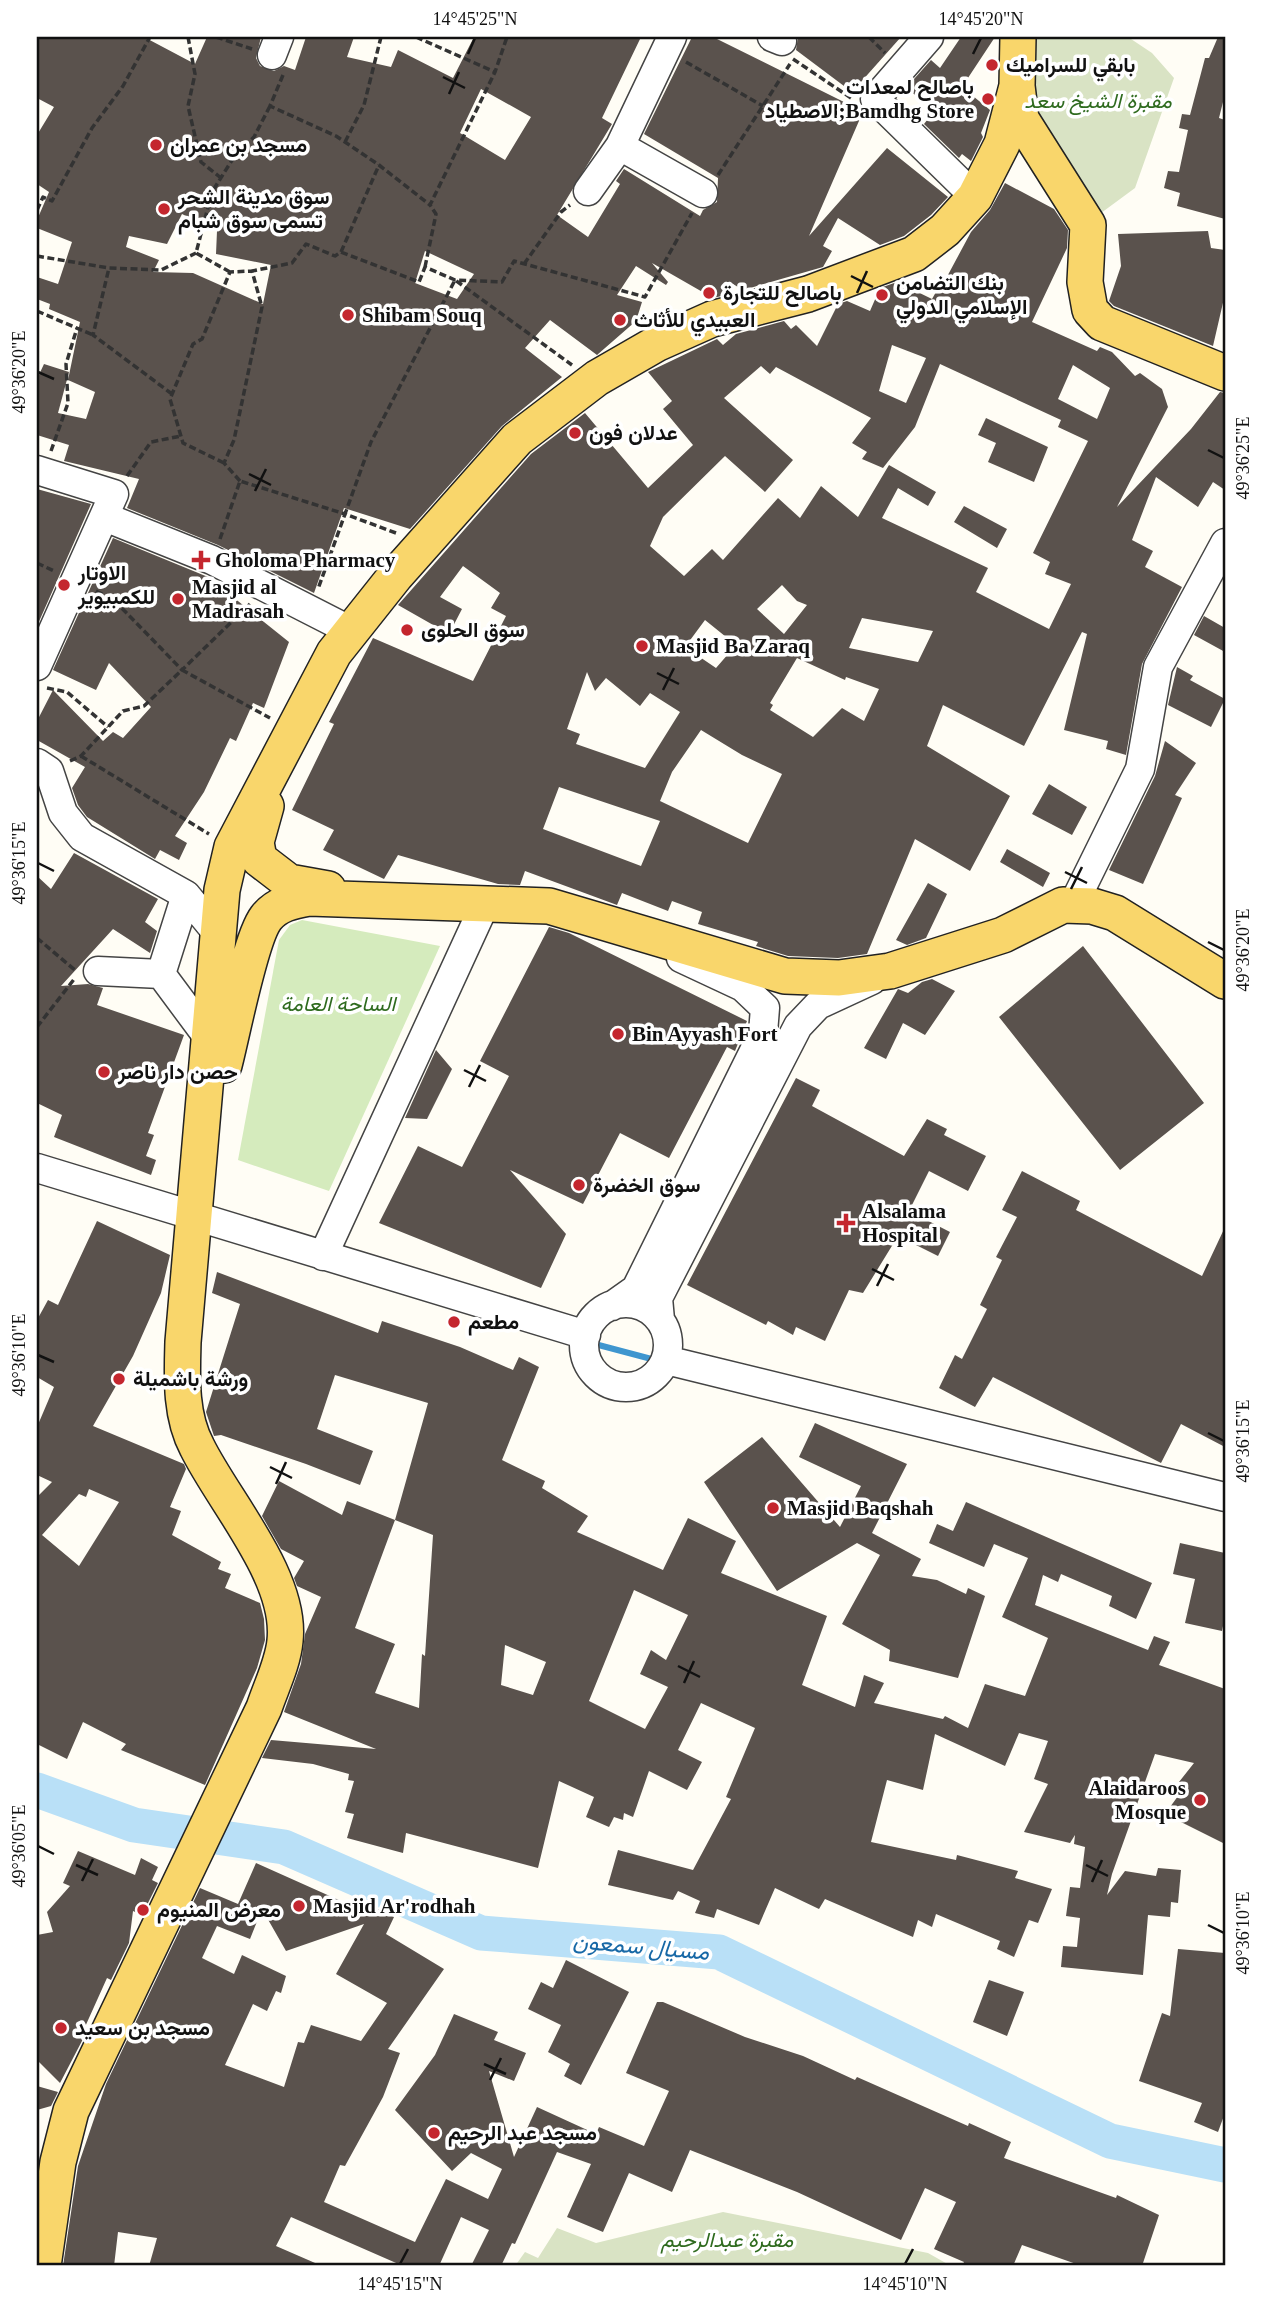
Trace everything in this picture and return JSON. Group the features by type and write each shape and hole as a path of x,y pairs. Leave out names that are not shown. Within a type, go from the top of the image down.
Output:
{"main road":[{"path":"1018,37 1017,86 1021,119 1088,225 1085,282 1090,310 1102,323 1225,373"},
{"path":"982,184 1002,144 1017,86"},
{"path":"43,2266 58,2162 76,2099 264,1707 285,1640 282,1604 268,1569 195,1445 182,1396 183,1342 222,890 232,847 334,653 424,543 517,439 594,381 656,344 712,319 808,294 914,254 945,230 1003,155 1024,153 1041,163 1076,205"},
{"path":"287,743 256,842 259,859 289,882 389,901"},
{"path":"201,1157 255,946 265,919 283,903 309,898 549,906 785,976 839,978 890,971 1003,935 1063,905 1092,906 1115,913 1225,981"}],"street":[{"path":"929,37 875,99 982,184"},
{"path":"588,191 620,146 669,43"},
{"path":"620,146 704,193"},
{"path":"40,471 351,631"},
{"path":"37,666 110,506"},
{"path":"1073,905 1140,769 1158,667 1225,542"},
{"path":"41,774 63,813 82,837 186,895 218,934"},
{"path":"161,974 186,895"},
{"path":"323,1256 485,904"},
{"path":"603,921 743,987 765,1008 763,1033 750,1062 636,1289 600,1313 586,1335 588,1363 596,1375 621,1387 648,1381 659,1372 666,1360 668,1346 660,1320 658,1298 798,1027 818,1005 890,971"},
{"path":"98,971 161,974"},
{"path":"161,974 210,1040"},
{"path":"37,1168 586,1335"},
{"path":"612,1306 638,1305 660,1320"},
{"path":"666,1360 1225,1497"}],"path":[{"path":"37,210 43,197 52,201 92,128 123,86 150,37"},
{"path":"188,37 195,74 188,106 201,162 221,178"},
{"path":"37,256 108,268 161,270 196,253 212,192 234,157 254,137 271,106 288,60 275,46 216,37"},
{"path":"345,142 364,105 381,37"},
{"path":"416,37 495,72"},
{"path":"430,205 495,72 507,37"},
{"path":"777,39 777,48 865,108 875,99"},
{"path":"669,43 763,106"},
{"path":"271,106 345,142 430,205 436,214 425,267 419,282 341,252"},
{"path":"196,253 230,272 252,271 292,263 306,244 335,256 341,252 379,165"},
{"path":"524,264 561,212 588,191"},
{"path":"455,280 502,282 514,261 645,297"},
{"path":"425,267 455,280 594,381"},
{"path":"93,335 108,268"},
{"path":"224,463 234,440 262,307 252,271"},
{"path":"230,272 202,340 193,344 170,399 183,443 224,463 240,481 345,513 424,543"},
{"path":"311,610 370,442 455,280"},
{"path":"37,311 93,335 172,394"},
{"path":"40,471 68,403 65,364 76,328"},
{"path":"110,506 151,442 181,436"},
{"path":"212,560 240,481"},
{"path":"75,580 114,600 182,670 287,743"},
{"path":"41,774 81,756 123,711 144,706 266,587"},
{"path":"37,687 66,692 108,727"},
{"path":"81,756 232,847"},
{"path":"37,938 79,973 37,1027"}],"green space":[{"name":"مقبرة الشيخ سعد","path":"1029,37 1128,37 1152,53 1174,78 1135,188 1097,216 1029,110"},
{"name":"الساحة العامة","path":"302,920 440,946 329,1191 238,1160 279,940 290,925"},
{"name":"مقبرة عبدالرحيم","path":"723,2212 928,2253 951,2266 515,2266 525,2252 538,2258 557,2228 596,2243"}],"building":[{"name":"Shibam Souq","path":"37,37 144,37 195,64 207,37 261,37 256,58 260,66 274,71 284,66 295,70 306,37 354,37 347,57 391,67 398,50 453,78 474,37 641,37 602,118 612,124 557,215 588,237 620,184 616,181 624,169 700,216 703,210 717,202 718,178 644,134 692,37 713,37 844,102 842,104 862,114 809,236 887,148 948,197 931,215 904,236 880,245 838,218 823,246 832,251 823,267 743,290 733,284 726,295 713,298 652,263 668,282 666,285 636,266 617,295 642,302 636,321 597,355 550,320 525,348 562,377 502,426 410,529 344,508 314,593 218,545 127,508 139,479 64,461 69,445 37,435 37,379 44,364 69,372 58,413 86,419 95,392 68,380 80,322 49,309 50,304 37,299 37,277 58,284 72,242 37,228 37,220 49,192 37,184 37,135 54,107 37,98","holes":["481,89 531,117 505,160 460,133","182,214 217,231 216,254 271,265 263,304 193,273 153,272 159,260 126,247 129,236 167,244","425,251 474,274 457,299 415,283"]},
{"path":"798,37 901,37 852,92 796,50"},
{"path":"961,37 995,37 962,87 990,110 981,133 983,137 971,161 962,154 959,158 924,124 935,110 906,88 931,60 940,68"},
{"path":"1218,37 1225,37 1225,94 1219,118 1225,120 1225,219 1177,206 1180,193 1164,188 1168,171 1179,172 1188,130 1179,128 1182,114 1190,115 1205,58 1209,58"},
{"path":"1005,183 1054,209 1068,230 1067,248 1032,322 1097,351 1100,347 1112,352 1135,376 1140,373 1162,389 1168,407 1117,507 1191,429 1220,392 1225,393 1225,490 1213,482 1198,507 1156,477 1132,540 1153,551 1145,567 1182,587 1142,664 1126,755 1106,749 1108,741 1064,730 1087,634 1082,632 1024,746 943,705 927,746 1010,796 970,871 915,839 867,954 838,958 788,956 756,946 758,942 698,924 702,912 672,901 668,911 622,893 617,905 525,871 520,885 498,884 398,855 384,879 323,850 334,830 292,810 334,724 329,722 373,638 473,681 506,616 491,608 500,593 463,566 440,597 462,609 449,634 398,605 531,454 585,413 648,488 693,445 663,409 672,401 648,372 717,339 723,345 736,334 784,321 791,329 796,325 817,346 838,304 847,301 870,311 880,288 897,282 932,299 940,285 942,286 971,232 990,210","holes":["892,345 926,358 906,403 879,391","940,364 1061,420 1058,427 1088,441 1033,553 1050,562 1045,574 1071,584 1049,629 976,592 988,568 882,518 898,488 928,506 936,492 889,465 858,517 821,486 800,518 778,498 723,560 712,549 684,576 650,546 663,517 725,456 765,492 793,460 724,398 761,366 770,374 776,367 871,418 852,443 867,452 862,459 883,468 915,427","1073,365 1110,388 1097,419 1058,399","782,585 797,601 807,605 784,634 757,609","862,618 933,631 918,662 849,648","705,620 736,645 716,668 685,647","797,658 845,680 846,677 879,689 864,721 842,708 813,737 770,710 773,705 770,703","587,672 595,691 606,678 640,706 650,693 680,712 645,768 576,744 580,734 567,729","701,730 742,755 782,774 748,843 660,801 672,772","559,787 660,821 641,866 543,829"]},
{"path":"1208,231 1211,248 1225,250 1225,294 1213,346 1114,306 1109,301 1121,266 1118,234"},
{"path":"986,418 1048,447 1034,482 988,462 996,443 978,435"},
{"path":"37,489 91,504 37,626"},
{"path":"964,506 1007,529 997,548 954,522"},
{"path":"113,538 208,577 289,642 264,708 253,703 236,741 230,738 204,792 175,836 187,843 179,860 160,850 155,859 87,817 78,805 72,788 85,767 37,740 37,721 53,690 103,741 113,732 123,738 151,707 109,663 96,690 53,670"},
{"path":"1204,616 1225,628 1225,652 1194,635"},
{"path":"1177,667 1193,676 1190,680 1225,699 1211,727 1168,705"},
{"path":"1165,741 1196,763 1175,795 1182,798 1143,884 1109,870 1155,776"},
{"path":"1049,784 1087,807 1072,835 1032,814"},
{"path":"1007,849 1050,873 1043,887 1000,862"},
{"name":"حصن دار ناصر","path":"74,853 158,899 145,922 157,931 150,953 113,929 61,986 88,984 103,988 97,1005 184,1035 148,1133 154,1135 146,1156 156,1160 151,1175 54,1137 62,1115 37,1103 37,876 51,889"},
{"path":"928,883 947,894 926,938 907,945 896,940"},
{"path":"549,927 569,933 747,1021 735,1051 727,1047 669,1158 620,1133 583,1204 510,1170 566,1234 541,1288 379,1223 418,1146 462,1167 509,1076 480,1061"},
{"path":"1083,946 1204,1103 1120,1170 999,1017"},
{"path":"932,979 955,991 925,1035 903,1023 886,1059 864,1048 898,989 908,993 922,982"},
{"path":"436,1050 452,1069 427,1119 405,1118"},
{"name":"Alsalama Hospital","path":"796,1078 820,1090 812,1106 904,1156 927,1119 947,1129 944,1135 986,1156 968,1191 929,1171 909,1211 950,1232 938,1256 898,1236 863,1293 849,1290 825,1341 796,1327 793,1335 768,1321 766,1325 687,1285"},
{"path":"1022,1171 1080,1201 1076,1210 1202,1276 1225,1227 1225,1447 1181,1424 1161,1463 993,1377 975,1407 939,1388 955,1355 962,1359 987,1309 980,1305 1002,1260 996,1257 1017,1217 1002,1210"},
{"path":"97,1221 170,1255 161,1293 133,1356 93,1426 184,1464 186,1469 170,1507 181,1511 172,1535 221,1562 218,1569 231,1574 225,1588 260,1603 265,1640 257,1668 205,1785 121,1750 126,1744 83,1722 67,1759 37,1744 37,1497 52,1482 37,1475 37,1427 54,1387 37,1377 37,1320 48,1300 58,1305","holes":["89,1489 119,1502 79,1566 42,1535 79,1494 86,1497"]},
{"path":"217,1272 378,1333 382,1321 460,1347 513,1370 519,1357 539,1367 502,1460 545,1481 542,1488 588,1516 577,1532 663,1570 688,1518 736,1541 721,1573 827,1616 802,1685 855,1707 864,1675 884,1683 874,1703 943,1719 945,1716 968,1728 985,1684 1025,1696 1048,1638 1002,1617 1028,1558 994,1544 984,1567 929,1543 937,1524 953,1531 966,1502 1152,1583 1136,1619 1109,1606 1112,1596 1061,1574 1058,1582 1043,1575 1035,1605 1148,1650 1154,1636 1170,1642 1159,1665 1225,1689 1225,1844 1165,1814 1186,1785 1179,1782 1194,1763 1155,1754 1112,1874 1107,1895 1125,1871 1156,1876 1158,1868 1181,1870 1178,1903 1171,1902 1170,1917 1148,1915 1143,1975 1061,1967 1063,1946 1077,1947 1080,1918 1066,1916 1070,1887 1080,1888 1085,1847 1074,1844 1075,1835 1070,1843 1024,1832 1048,1784 1034,1779 1048,1741 1019,1733 1005,1766 935,1734 923,1790 887,1780 871,1842 956,1860 957,1855 1018,1871 1015,1878 1052,1889 1038,1923 1029,1920 1014,1957 997,1949 1000,1941 936,1914 932,1927 918,1920 913,1937 825,1899 819,1909 775,1888 759,1925 717,1909 714,1918 695,1913 700,1901 678,1891 673,1900 608,1885 618,1850 693,1870 731,1799 726,1797 755,1728 701,1703 678,1750 702,1762 687,1790 649,1771 633,1817 624,1813 623,1820 614,1817 609,1827 586,1817 594,1797 559,1781 538,1868 406,1833 403,1853 347,1838 354,1814 345,1812 354,1781 348,1780 349,1774 313,1764 262,1758 271,1740 376,1749 284,1712 301,1664 305,1634 321,1597 297,1586 294,1578 304,1561 281,1549 262,1516 279,1481 342,1515 347,1501 395,1520 428,1403 335,1375 317,1429 373,1451 360,1485 221,1435 214,1436 206,1412 240,1304 212,1293","holes":["395,1520 433,1535 425,1656 422,1654 419,1708 375,1693 395,1644 355,1628","634,1590 688,1615 666,1660 651,1650 640,1674 668,1687 645,1729 589,1701","505,1645 546,1662 533,1695 501,1685"]},
{"path":"815,1423 907,1464 872,1533 921,1559 912,1576 937,1580 966,1594 968,1588 985,1596 958,1678 889,1661 890,1650 842,1624 880,1555 857,1543 777,1591 704,1482 762,1437 840,1527 861,1486 799,1457"},
{"path":"1180,1543 1225,1553 1225,1616 1222,1631 1185,1623 1195,1579 1173,1574"},
{"path":"78,1851 135,1875 141,1858 158,1867 152,1880 158,1883 142,1915 133,1911 129,1943 111,1980 107,1978 80,2038 83,2039 60,2083 37,2060 37,1935 53,1932 47,1912 70,1886 63,1883"},
{"path":"256,1863 370,1914 373,1909 379,1909 394,1917 386,1934 444,1969 388,2049 400,2053 383,2097 345,2166 340,2165 324,2202 415,2242 446,2179 488,2199 502,2169 471,2153 452,2171 395,2110 435,2055 454,2014 498,2032 494,2040 526,2053 514,2081 489,2071 514,2157 537,2107 596,2134 599,2127 644,2146 669,2091 626,2073 657,2002 663,2002 745,2037 803,2056 855,2080 857,2077 968,2126 969,2123 1011,2142 1004,2158 1116,2198 1117,2195 1159,2215 1142,2266 1082,2266 1022,2245 1013,2266 962,2266 964,2262 934,2249 956,2202 925,2188 901,2240 797,2192 690,2150 672,2192 629,2173 603,2232 567,2217 591,2164 557,2152 515,2244 512,2243 501,2266 471,2266 489,2230 461,2217 439,2266 403,2266 291,2217 276,2246 322,2266 149,2266 157,2238 118,2232 114,2266 63,2266 78,2166 106,2084 200,1888 238,1904","holes":["262,1909 286,1951 364,1924 336,1974 387,2003 361,2041 311,2025 304,2043 298,2042 284,2087 225,2065 253,2004 267,2011 276,1991 281,1993 286,1976 242,1955 234,1974 202,1958 217,1926 250,1939"]},
{"path":"1178,1949 1225,1953 1225,2113 1218,2132 1194,2122 1202,2103 1139,2081 1162,2013 1170,2016"},
{"path":"566,1960 629,1992 581,2085 564,2076 570,2064 548,2052 561,2025 528,2009 541,1982 553,1988"},
{"path":"989,1980 1024,1992 1007,2036 973,2022"},
{"path":"37,2086 58,2092 51,2106 37,2110"}],"waterway":[{"path":"591,1343 659,1361"},
{"name":"مسيال سمعون","path":"37,1790 134,1825 284,1847 481,1933 719,1952 1110,2141 1225,2165"}],"place":[{"name":"بابقي للسراميك","path":"992,65"},
{"name":"باصالح لمعدات الاصطياد;Bamdhg Store","path":"988,99"},
{"name":"مسجد بن عمران","path":"156,145"},
{"name":"سوق مدينة الشحر تسمى سوق شبام","path":"164,209"},
{"name":"باصالح للتجارة","path":"709,293"},
{"name":"بنك التضامن الإسلامي الدولي","path":"882,295"},
{"name":"Shibam Souq","path":"348,315"},
{"name":"العبيدي للأثاث","path":"620,320"},
{"name":"عدلان فون","path":"575,433"},
{"name":"Gholoma Pharmacy","path":"201,560"},
{"name":"الاوتار للكمبيوير","path":"64,585"},
{"name":"Masjid al Madrasah","path":"178,599"},
{"name":"سوق الحلوى","path":"407,630"},
{"name":"Masjid Ba Zaraq","path":"642,646"},
{"name":"Bin Ayyash Fort","path":"618,1034"},
{"name":"حصن دار ناصر","path":"104,1072"},
{"name":"سوق الخضرة","path":"579,1185"},
{"name":"Alsalama Hospital","path":"846,1223"},
{"name":"مطعم","path":"454,1322"},
{"name":"ورشة باشميلة","path":"119,1379"},
{"name":"Masjid Baqshah","path":"773,1508"},
{"name":"Alaidaroos Mosque","path":"1200,1800"},
{"name":"Masjid Ar'rodhah","path":"299,1906"},
{"name":"معرض المنيوم","path":"143,1910"},
{"name":"مسجد بن سعيد","path":"61,2028"},
{"name":"مسجد عبد الرحيم","path":"434,2133"}]}
